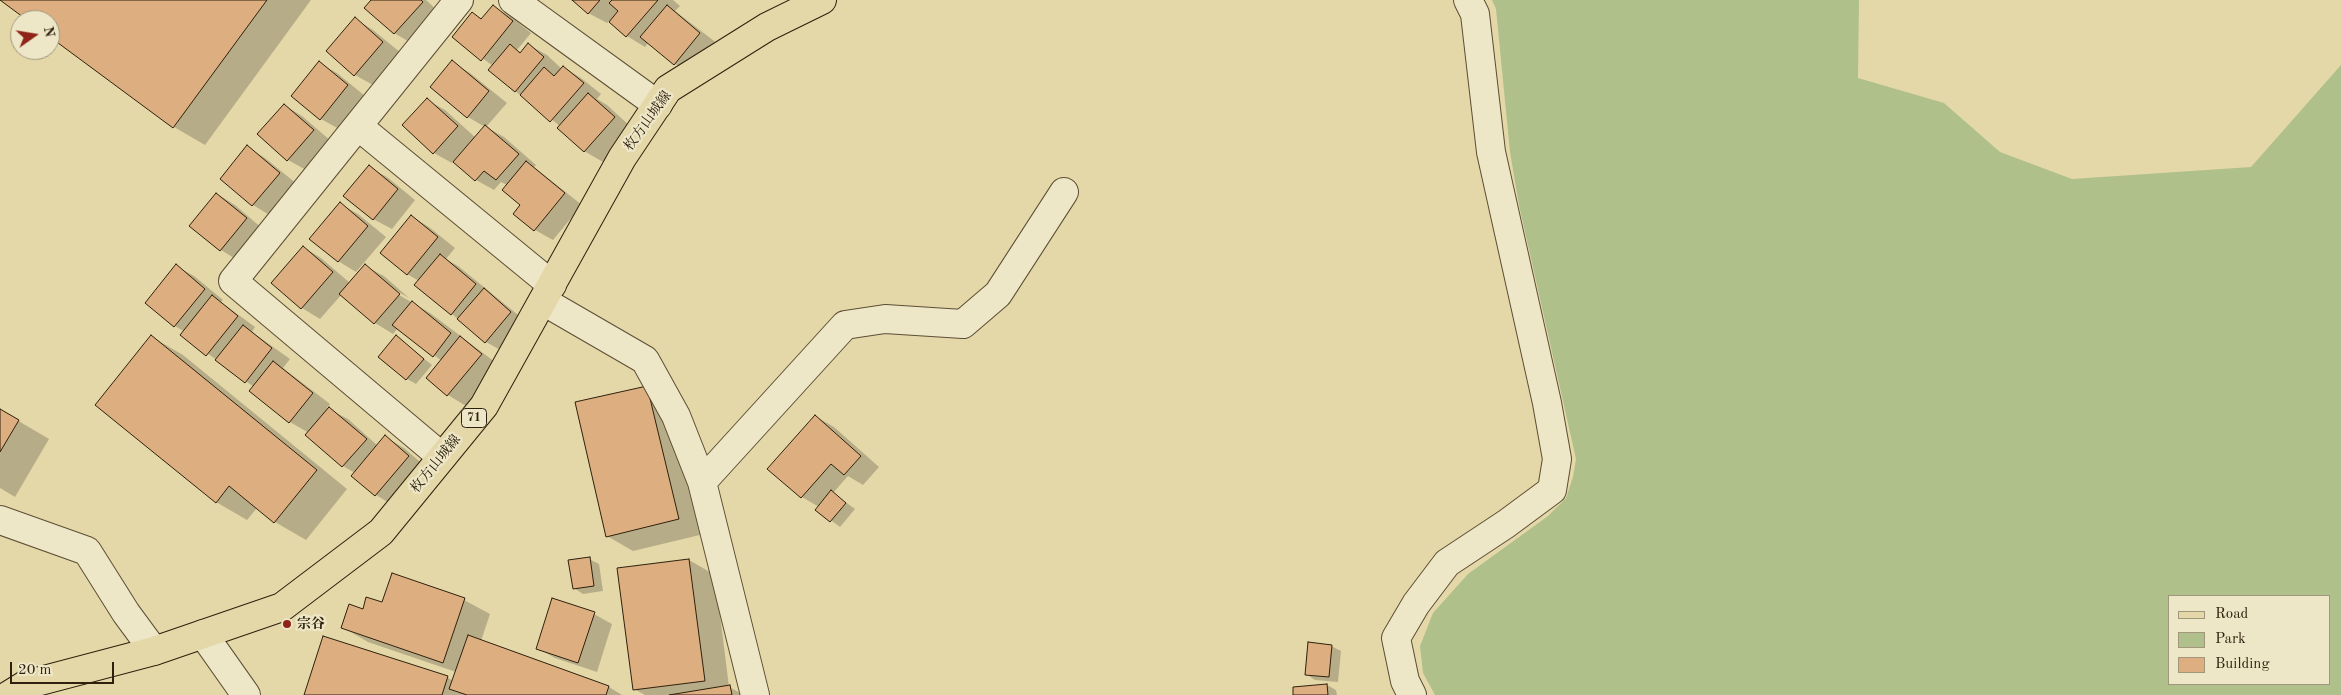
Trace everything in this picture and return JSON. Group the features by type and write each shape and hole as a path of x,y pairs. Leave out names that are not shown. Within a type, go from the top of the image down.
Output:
{"main road":[{"name":"枚方山城線","path":"9,695 25,685 154,651 282,607 381,532 484,406 622,158 668,90 767,27 822,0"}],"street":[{"path":"442,458 232,281 459,0"},
{"path":"513,0 658,105"},
{"path":"1412,695 1405,681 1396,638 1416,604 1447,563 1506,524 1552,490 1557,459 1547,403 1491,152 1475,14 1468,0"},
{"path":"358,126 547,293 645,360 676,416 702,482 755,695"},
{"path":"702,482 845,325 885,319 963,324 998,294 1064,192"},
{"path":"0,520 87,552 126,613 154,651"},
{"path":"203,634 246,695"}],"green space":[{"path":"1492,0 1859,0 1858,78 1944,103 2000,152 2072,179 2251,167 2341,65 2341,695 1435,695 1423,673 1420,646 1433,613 1468,574 1548,516 1566,498 1573,477 1576,459 1519,205 1510,152 1496,9"}],"building":[{"path":"0,0 267,0 173,128 60,44 60,10 14,10"},
{"path":"371,0 421,0 423,2 394,34 364,8"},
{"path":"572,0 600,0 588,14"},
{"path":"612,0 658,0 626,37 609,22 618,11 609,3"},
{"path":"493,5 513,21 481,61 452,37 472,12 481,19"},
{"path":"667,5 700,33 674,65 640,37"},
{"path":"355,17 383,42 354,76 326,51"},
{"path":"528,43 544,57 515,92 488,70 510,44 520,53"},
{"path":"452,60 489,91 467,118 430,87"},
{"path":"319,61 348,85 320,120 291,96"},
{"path":"563,66 584,83 550,122 520,95 544,67 554,76"},
{"path":"588,93 615,117 584,152 557,128"},
{"path":"427,98 458,126 433,154 402,125"},
{"path":"284,104 314,130 287,161 257,134"},
{"path":"485,125 519,154 496,180 484,171 475,181 453,162"},
{"path":"247,145 280,173 252,206 220,179"},
{"path":"526,161 565,193 534,231 513,214 520,205 502,190"},
{"path":"369,165 398,189 373,220 343,196"},
{"path":"216,193 247,218 220,251 189,226"},
{"path":"340,202 368,226 338,262 309,239"},
{"path":"411,215 438,237 407,275 380,253"},
{"path":"303,246 333,272 301,309 271,283"},
{"path":"440,254 476,284 451,315 414,285"},
{"path":"176,264 205,289 174,327 145,303"},
{"path":"365,264 400,294 374,324 339,294"},
{"path":"484,288 511,312 485,343 457,319"},
{"path":"212,295 238,316 206,356 180,335"},
{"path":"412,301 451,333 433,357 392,325"},
{"path":"243,325 272,348 245,383 215,360"},
{"path":"151,335 317,470 274,523 229,486 216,503 95,405"},
{"path":"396,335 424,359 406,380 378,357"},
{"path":"460,336 482,354 447,396 426,378"},
{"path":"273,361 313,393 289,423 249,391"},
{"path":"647,386 679,519 606,537 575,402"},
{"path":"329,407 367,439 342,467 305,435"},
{"path":"0,409 19,420 0,452"},
{"path":"815,415 861,456 844,475 831,464 801,498 767,469"},
{"path":"385,435 409,456 375,496 351,476"},
{"path":"831,490 846,503 830,522 815,510"},
{"path":"590,557 594,586 573,589 568,560"},
{"path":"689,559 705,681 633,690 617,568"},
{"path":"392,573 465,598 443,663 341,628 349,604 363,609 366,597 382,602"},
{"path":"552,598 595,612 578,663 536,649"},
{"path":"468,635 609,686 606,695 467,695 449,689"},
{"path":"323,636 448,676 442,695 304,695"},
{"path":"1308,642 1332,645 1329,677 1305,675"},
{"path":"1327,684 1328,695 1293,695 1293,687"},
{"path":"730,685 732,695 669,695"}],"place":[{"name":"宗谷","path":"287,624"}]}
